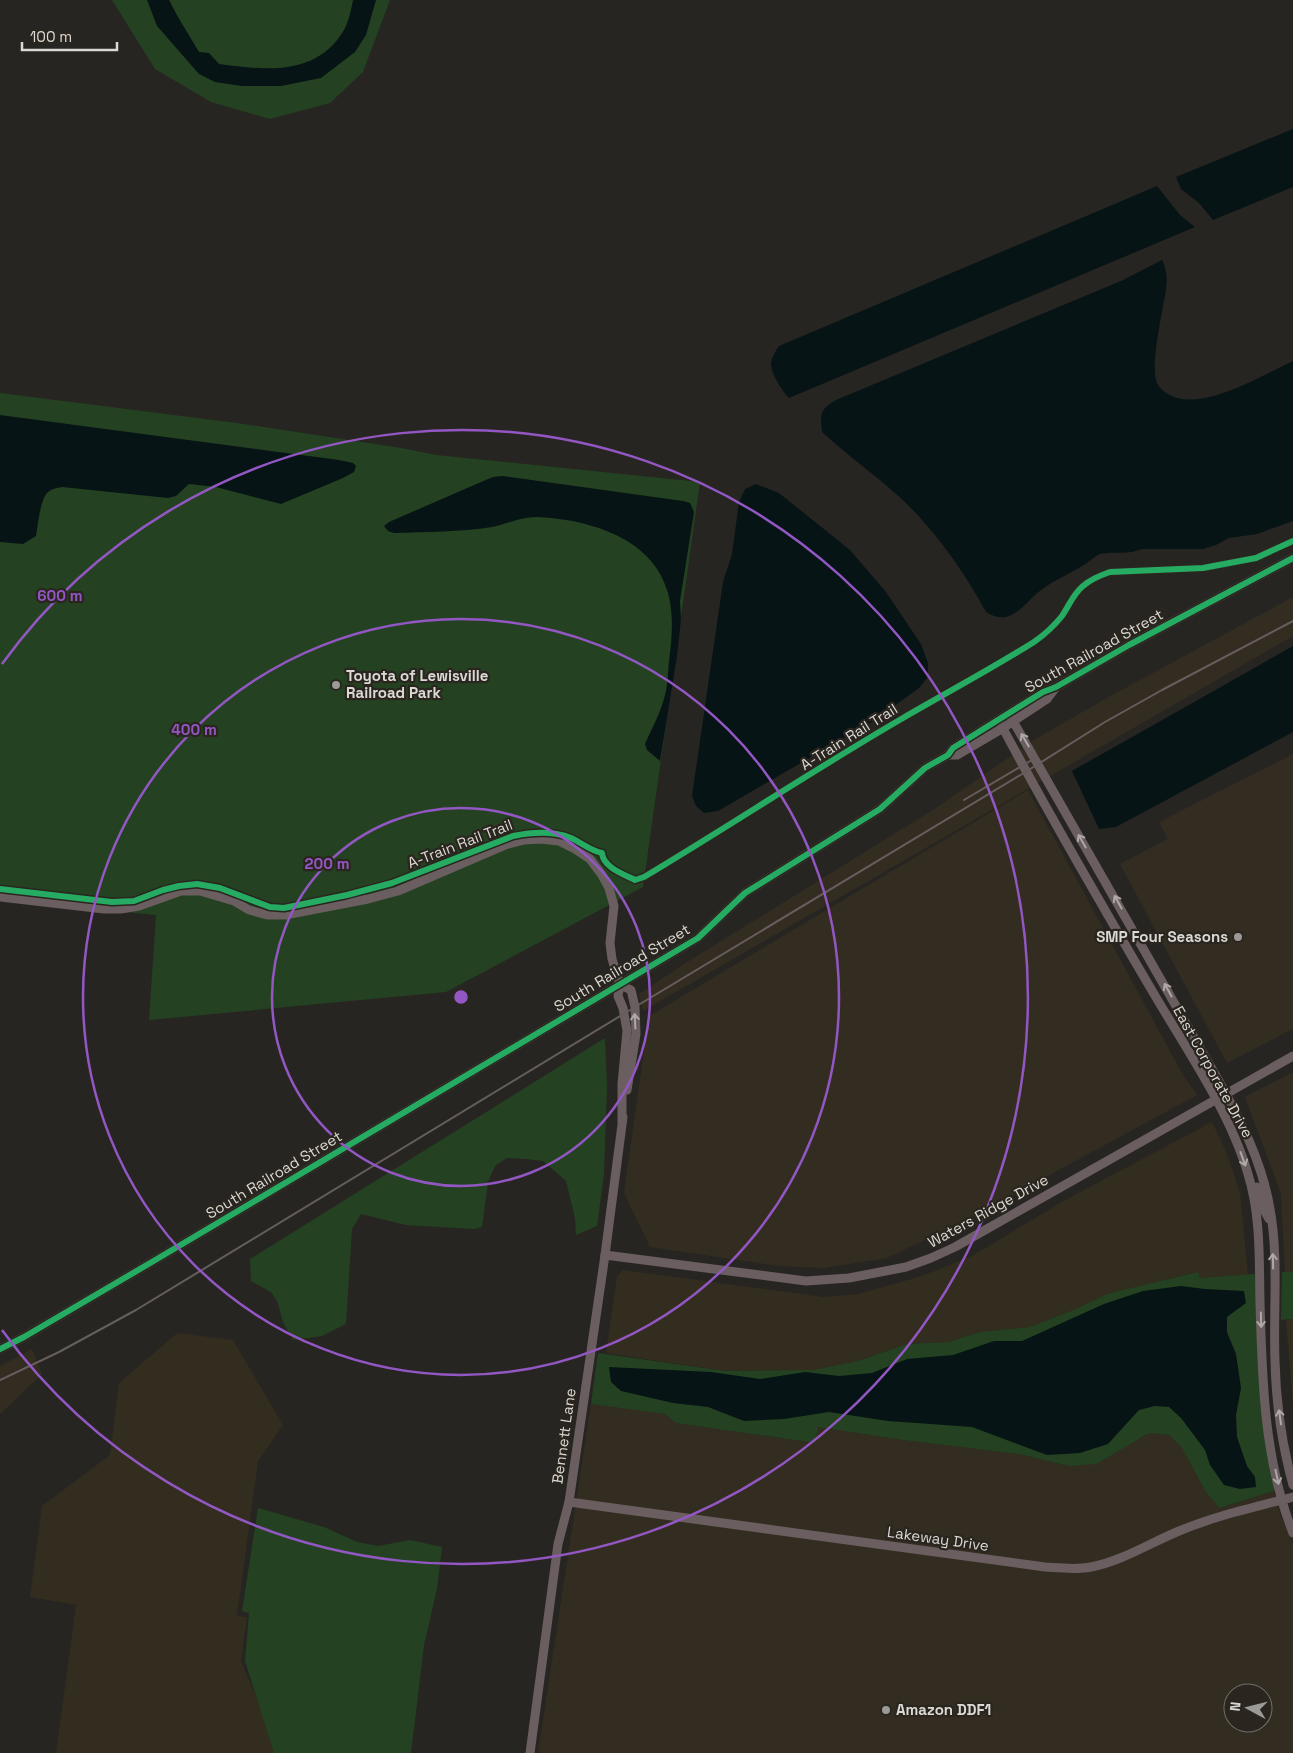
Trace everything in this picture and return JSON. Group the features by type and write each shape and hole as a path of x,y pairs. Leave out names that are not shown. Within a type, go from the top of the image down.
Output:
{"street":[{"name":"South Railroad Street","path":"0,1349 149,1264 698,938 746,893 880,809 925,768 948,755 957,755 1001,724 1047,699 1056,687 1128,645 1293,558"},
{"name":"East Corporate Drive","path":"1012,718 1226,1094 1257,1159 1268,1199 1272,1226 1274,1361 1277,1397 1286,1456 1293,1485"},
{"name":"East Corporate Drive","path":"1001,724 1093,891 1216,1099 1239,1148 1249,1176 1258,1226 1264,1400 1270,1446 1282,1500 1293,1533"},
{"name":"Bennett Lane","path":"0,897 104,909 138,906 181,892 200,890 234,901 249,910 285,915 368,899 398,891 505,845 524,840 541,839 559,841 575,849 590,859 602,875 609,888 614,906 614,923 610,943 612,959 620,985 618,996 623,1008 627,1030 622,1084 622,1122 605,1256 568,1502 557,1552 530,1753"},
{"path":"1093,891 1107,883"},
{"name":"Waters Ridge Drive","path":"605,1256 806,1281 850,1278 906,1268 955,1247 1293,1056"},
{"path":"1249,1176 1255,1179 1264,1210 1272,1226"},
{"name":"Lakeway Drive","path":"568,1502 1036,1566 1074,1569 1092,1567 1109,1562 1179,1530 1293,1497"}],"shaded area":[{"path":"147,0 169,0 199,52 209,53 219,64 271,68 288,67 304,63 319,56 332,45 344,30 349,19 353,0 376,0 366,35 355,52 321,78 281,86 242,86 215,82 199,74 157,26"},
{"path":"1293,129 1293,187 1213,220 1199,203 1181,189 1176,177"},
{"path":"1157,186 1180,215 1195,227 789,398 775,378 771,362 779,346"},
{"path":"1162,260 1167,279 1155,356 1155,373 1159,387 1164,392 1182,399 1214,396 1249,383 1293,361 1293,521 1257,534 1229,538 1203,549 1142,549 1132,552 1100,554 1037,593 1011,615 1004,617 995,616 986,612 950,555 929,528 897,494 822,432 822,413 836,400 1121,281"},
{"path":"0,415 339,460 353,463 356,466 354,472 343,478 281,504 216,487 189,484 176,496 168,498 62,487 47,493 41,507 36,536 23,544 0,542"},
{"path":"502,476 690,503 694,512 680,601 681,619 677,656 660,761 647,750 645,744 659,714 666,691 672,635 671,610 668,593 660,574 648,558 633,545 616,535 596,527 576,522 536,517 519,519 492,527 455,531 394,533 388,531 384,526 389,522 481,482 493,477"},
{"path":"756,484 779,493 850,550 886,592 921,644 928,663 928,677 919,688 875,720 718,811 704,813 696,806 692,796 723,582 732,554 739,502 745,489"},
{"path":"1293,597 1293,636 643,1011 639,994 936,808 1034,740 1105,699"},
{"path":"1293,646 1293,732 1116,827 1099,829 1072,771"},
{"path":"1293,754 1293,1029 1227,1063 1120,864 1168,839 1159,822"},
{"path":"1028,790 1183,1075 1197,1095 978,1214 887,1258 824,1268 779,1266 650,1247 624,1193 649,1016"},
{"path":"1293,1072 1293,1272 1285,1272 1281,1194 1245,1097"},
{"path":"1212,1122 1225,1149 1240,1192 1248,1275 1200,1278 1197,1272 1110,1293 1030,1327 980,1332 948,1342 907,1344 858,1361 813,1370 725,1371 606,1353 617,1276 623,1270 824,1297 858,1294 922,1276 972,1256 1067,1199"},
{"path":"1181,1286 1244,1291 1246,1303 1227,1317 1227,1332 1236,1354 1241,1388 1236,1415 1237,1437 1247,1466 1255,1477 1256,1487 1240,1489 1224,1485 1210,1465 1205,1450 1181,1418 1169,1407 1155,1406 1139,1410 1108,1444 1080,1453 1047,1455 972,1427 888,1421 829,1412 784,1419 744,1421 708,1407 673,1403 621,1391 611,1382 609,1367 711,1372 760,1379 805,1372 839,1376 872,1373 907,1359 953,1355 994,1341 1022,1341 1104,1304 1143,1291"},
{"path":"1293,1319 1293,1406 1286,1320"},
{"path":"177,1333 233,1340 283,1425 258,1461 237,1616 247,1617 241,1661 280,1753 56,1753 76,1605 30,1597 42,1506 110,1455 119,1383"},
{"path":"32,1349 42,1374 0,1414 0,1366"},
{"path":"591,1404 665,1414 676,1423 814,1443 817,1427 1019,1454 1069,1466 1136,1441 1149,1433 1169,1435 1182,1448 1206,1492 1219,1508 1274,1491 1280,1514 1293,1544 1293,1753 538,1753"}],"green space":[{"path":"112,0 390,0 363,72 330,103 270,119 211,102 155,69"},
{"name":"Toyota of Lewisville Railroad Park","path":"0,393 237,423 436,455 700,482 643,887 446,992 149,1020 156,915 0,900"},
{"path":"605,1038 607,1087 604,1174 597,1226 576,1235 575,1218 566,1181 543,1161 507,1158 495,1166 488,1182 482,1227 473,1229 406,1225 361,1214 352,1229 346,1324 322,1336 293,1340 283,1322 277,1301 271,1292 251,1281 250,1259"},
{"path":"1198,1272 1200,1278 1255,1274 1274,1485 1274,1491 1219,1508 1206,1492 1182,1448 1169,1435 1149,1433 1096,1464 1069,1466 1019,1454 903,1440 818,1427 815,1443 676,1423 665,1414 591,1404 598,1353 725,1371 813,1370 858,1361 907,1344 948,1342 980,1332 1030,1327 1110,1293"},
{"path":"1282,1272 1293,1272 1293,1319 1281,1320"},
{"path":"258,1508 324,1527 357,1542 378,1546 410,1540 442,1547 437,1589 424,1645 411,1753 274,1753 245,1661 249,1613 242,1611"}],"railway":[{"path":"0,1380 59,1352 136,1310 1105,722 1293,621"},
{"path":"964,800 1037,757"}],"cycle path":[{"name":"A-Train Rail Trail","path":"0,889 112,902 134,901 163,890 197,884 220,888 270,907 284,908 347,895 392,883 513,836 542,832 564,835 602,853 603,858 610,866 635,880 644,877 870,737 1034,642 1059,620 1080,589 1096,577 1110,572 1203,568 1256,558 1293,541"},
{"path":"0,1349 24,1337 157,1259 698,938 745,893 880,809 925,768 948,755 953,748 1043,692 1056,687 1129,645 1293,558"}],"place":[{"name":"Toyota of Lewisville Railroad Park","path":"336,685"},
{"name":"SMP Four Seasons","path":"1238,937"},
{"name":"Amazon DDF1","path":"886,1710"}]}
